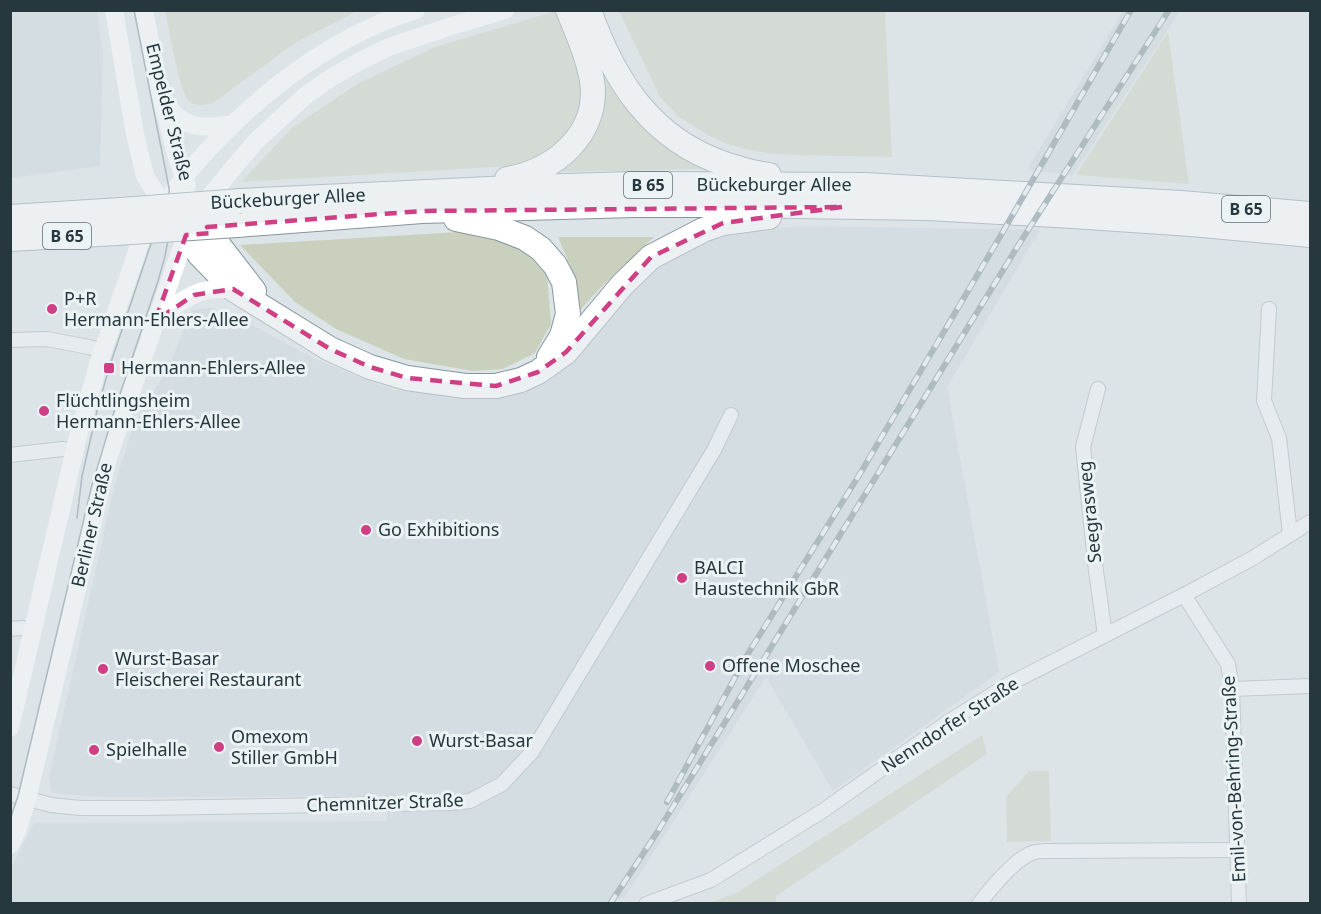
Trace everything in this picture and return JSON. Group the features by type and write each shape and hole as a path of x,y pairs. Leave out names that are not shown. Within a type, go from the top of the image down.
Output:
{"highway":[{"path":"427,201 514,178 548,165 577,140 588,121 592,83 590,70 568,10"},
{"path":"589,10 612,65 634,99 659,127 684,146 707,158 754,174 864,185"},
{"name":"Bückeburger Allee","path":"119,221 237,225 533,187 635,184 864,185 1181,203 1311,214"},
{"name":"Bückeburger Allee","path":"119,221 241,201 427,201 947,209 1191,224 1311,235"},
{"path":"427,201 525,238 541,249 555,265 564,282 568,314 562,336 538,372"},
{"path":"186,235 200,255 233,289 330,349 370,367 407,378 465,386 495,386 521,380 538,372 566,352 622,285 651,257 703,230 723,223 842,207"},
{"path":"199,212 211,234 249,286 279,318"},
{"name":"B 65","path":"10,217 119,221"},
{"name":"B 65","path":"10,239 119,221"}],"street":[{"name":"Empelder Straße","path":"114,10 135,134 145,176 164,206"},
{"name":"Empelder Straße","path":"144,10 160,93 183,178 199,212"},
{"path":"186,235 164,206 183,178 233,124 274,88 326,51 381,23 416,10"},
{"path":"199,212 255,142 298,102 329,79 389,46 505,10"},
{"path":"160,93 168,108 177,118 193,126 214,127 233,124"},
{"name":"Berliner Straße","path":"10,728 76,443 103,351 140,243 164,206"},
{"name":"Berliner Straße","path":"10,846 18,829 19,797 108,458 186,235 199,212"},
{"path":"144,236 211,234"},
{"path":"155,321 178,304 205,291 233,289"},
{"path":"1269,309 1264,401 1279,438 1290,534"},
{"path":"10,340 47,339 103,351"},
{"name":"Seegrasweg","path":"1098,389 1083,447 1105,635"},
{"name":"Chemnitzer Straße","path":"19,797 51,805 80,808 450,803 470,801 502,784 532,752 714,450 731,416"},
{"path":"10,455 62,448 76,443"},
{"name":"Nenndorfer Straße","path":"646,903 711,880 824,810 948,722 999,689 1184,595 1253,558 1311,522"},
{"name":"Emil-von-Behring-Straße","path":"1184,595 1228,664 1232,689 1239,903"},
{"path":"10,629 22,627 34,630"},
{"path":"1232,689 1311,686"},
{"path":"979,903 1010,868 1033,852 1047,850 1237,850"}],"highlighted area":[{"path":"842,207 723,223 651,257 566,352 538,372 496,386 407,378 370,367 330,349 233,289 194,295 155,321 186,235 211,233 207,227 422,211"}],"shaded area":[{"path":"10,11 97,11 103,53 100,166 11,178"},
{"path":"1123,11 1180,11 1073,175 1027,170"},
{"path":"803,226 1040,230 947,387 999,672 833,791 766,677 625,897 606,903 11,903 10,870 34,823 387,821 386,796 100,797 52,793 49,778 115,484 133,427 169,366 192,310 211,308 246,322 315,359 393,390 424,391 536,384 654,265 718,234"}],"green space":[{"path":"165,10 357,11 295,43 213,103 195,105 190,102 182,87"},
{"path":"556,11 568,11 592,99 548,165 241,182 293,127 357,84 435,47"},
{"path":"619,11 885,11 892,157 766,153 727,144 708,135 679,117 660,97"},
{"path":"1168,32 1189,184 1076,175"},
{"path":"603,66 708,169 554,172 598,69"},
{"path":"459,232 522,245 547,274 551,324 535,353 503,369 473,371 404,359 336,329 295,302 240,245"},
{"path":"558,237 654,237 580,310 574,275"},
{"path":"982,735 987,754 776,896 776,903 709,903 736,893"},
{"path":"1029,771 1049,771 1051,841 1007,842 1006,797"}],"tram line":[{"path":"10,819 18,796 92,485 158,281 169,235 169,188 134,10"},
{"path":"77,518 82,476 98,407 158,223 161,197"}],"railway":[{"path":"667,802 749,652 861,472 1131,10"},
{"path":"610,904 658,831 1016,249 1169,10"}],"place":[{"name":"P+R Hermann-Ehlers-Allee","path":"52,309"},
{"name":"Hermann-Ehlers-Allee","path":"109,368"},
{"name":"Flüchtlingsheim Hermann-Ehlers-Allee","path":"44,411"},
{"name":"Go Exhibitions","path":"366,530"},
{"name":"BALCI Haustechnik GbR","path":"682,578"},
{"name":"Offene Moschee","path":"710,666"},
{"name":"Wurst-Basar Fleischerei Restaurant","path":"103,669"},
{"name":"Wurst-Basar","path":"417,741"},
{"name":"Omexom Stiller GmbH","path":"219,747"},
{"name":"Spielhalle","path":"94,750"}]}
